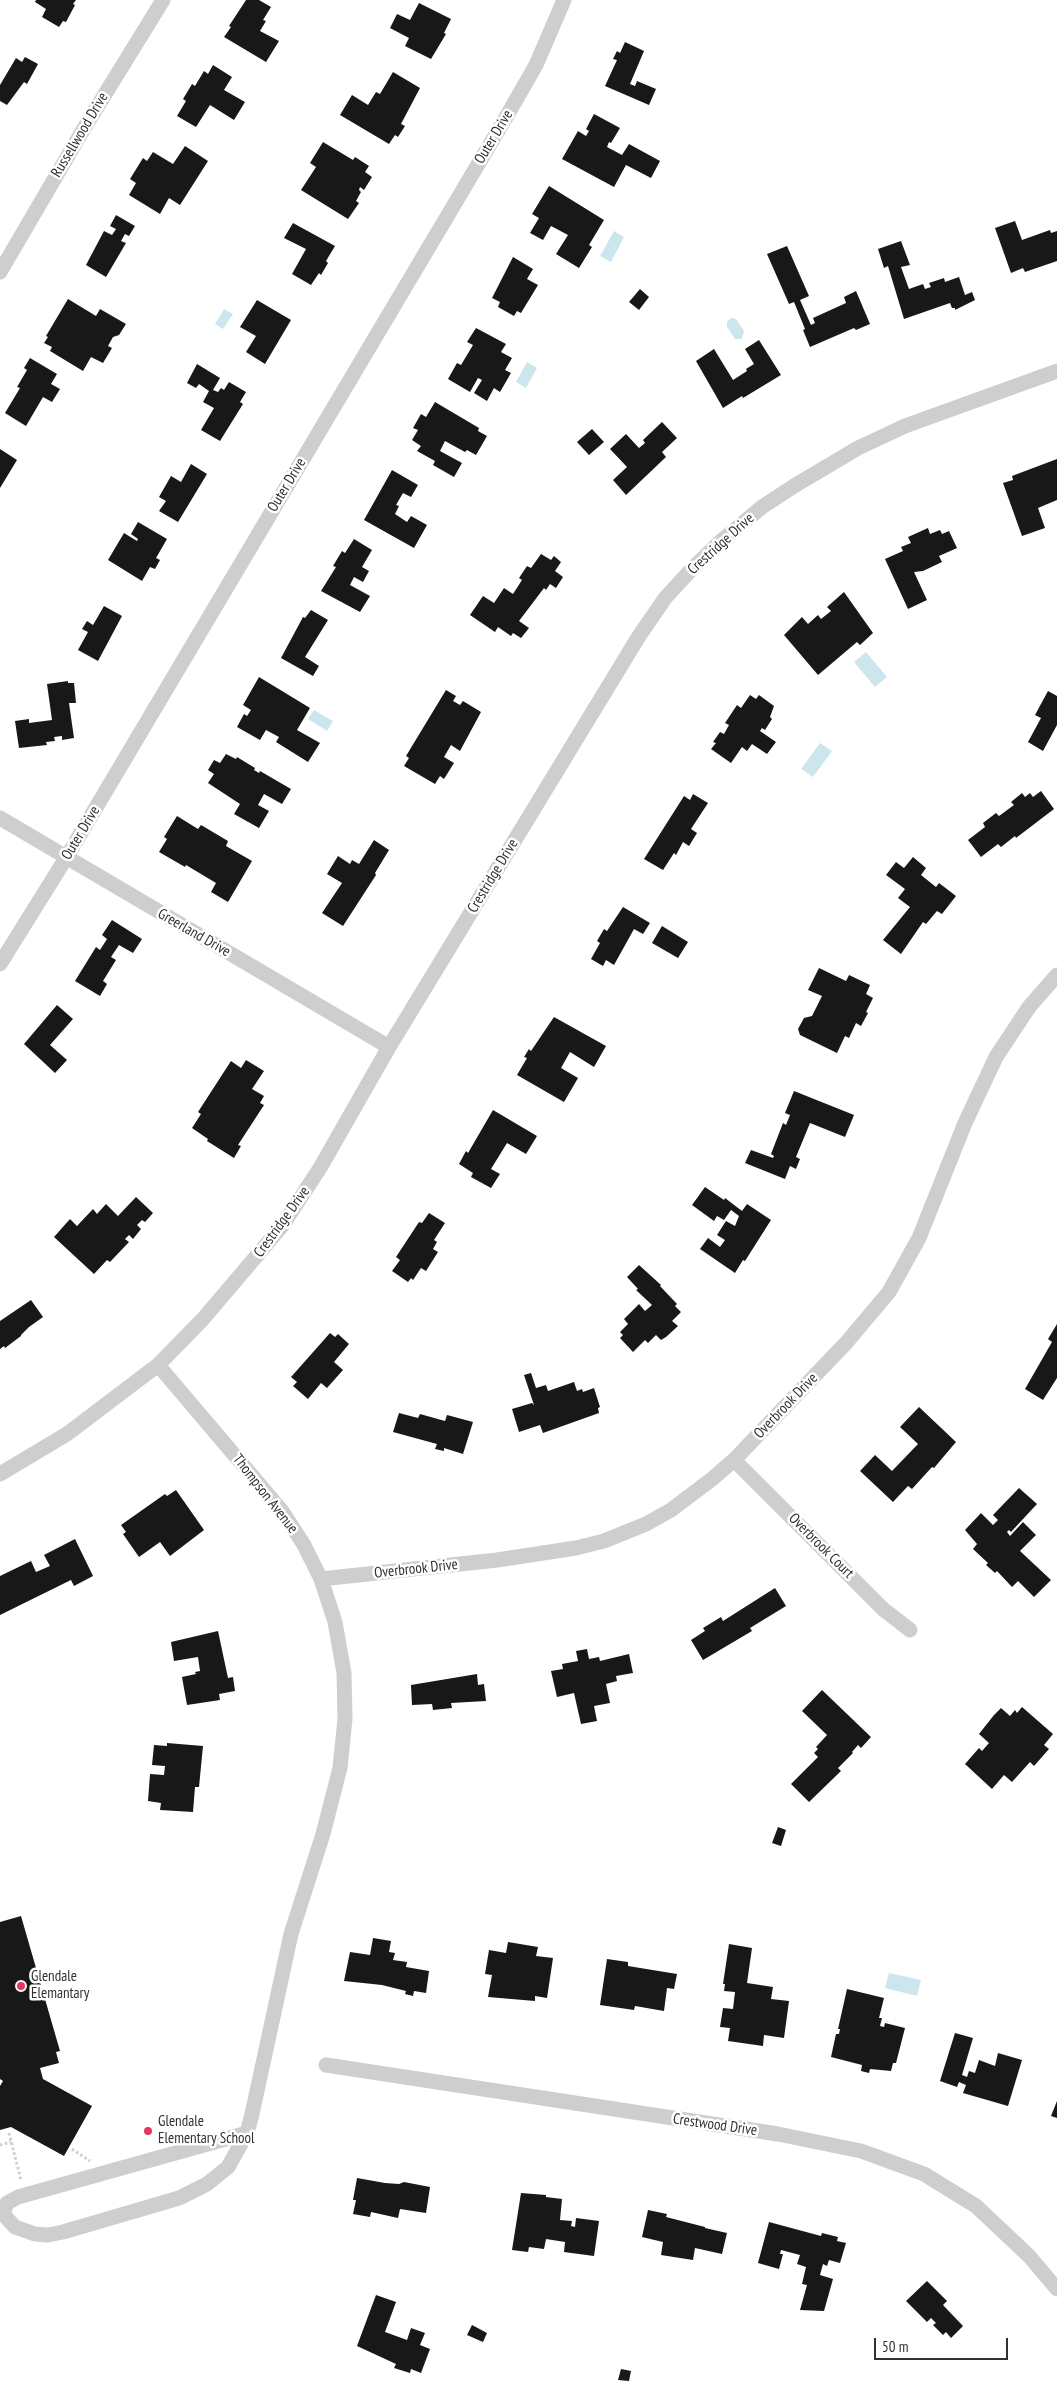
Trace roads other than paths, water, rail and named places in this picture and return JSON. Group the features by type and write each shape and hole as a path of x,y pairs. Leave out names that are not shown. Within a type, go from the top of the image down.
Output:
{"street":[{"name":"Russellwood Drive","path":"0,272 162,0"},
{"name":"Outer Drive","path":"0,964 66,858 505,119 536,65 564,0"},
{"name":"Crestridge Drive","path":"0,1474 67,1434 158,1365 203,1319 282,1226 320,1168 389,1046 639,636 666,597 701,560 762,507 858,448 905,426 1057,370"},
{"name":"Greerland Drive","path":"0,818 389,1046"},
{"name":"Overbrook Drive","path":"321,1579 522,1557 576,1548 604,1540 646,1524 671,1510 734,1460 846,1344 889,1292 919,1238 965,1123 996,1057 1029,1007 1057,975"},
{"name":"Thompson Avenue","path":"2,2214 15,2226 35,2234 48,2235 179,2198 220,2176 235,2156 247,2133 291,1934 323,1834 340,1768 345,1718 342,1657 333,1615 321,1579 304,1545 282,1511 158,1365"},
{"name":"Overbrook Court","path":"734,1460 883,1608 910,1630"},
{"name":"Crestwood Drive","path":"326,2065 778,2134 883,2158 924,2174 976,2206 1029,2256 1057,2290"},
{"path":"2,2214 8,2203 25,2195 247,2133"}],"water":[{"path":"614,231 624,237 611,262 600,256"},
{"path":"224,309 233,314 223,329 215,324"},
{"path":"731,318 736,319 744,331 742,339 735,339 727,327 727,322"},
{"path":"527,362 537,368 526,388 516,382"},
{"path":"866,652 887,677 875,687 854,662"},
{"path":"314,710 333,721 327,731 308,719"},
{"path":"820,743 832,751 813,777 801,769"},
{"path":"889,1973 921,1980 917,1996 885,1988"}],"place":[{"name":"Glendale Elemantary","path":"21,1986"},
{"name":"Glendale Elementary School","path":"148,2131"}]}
